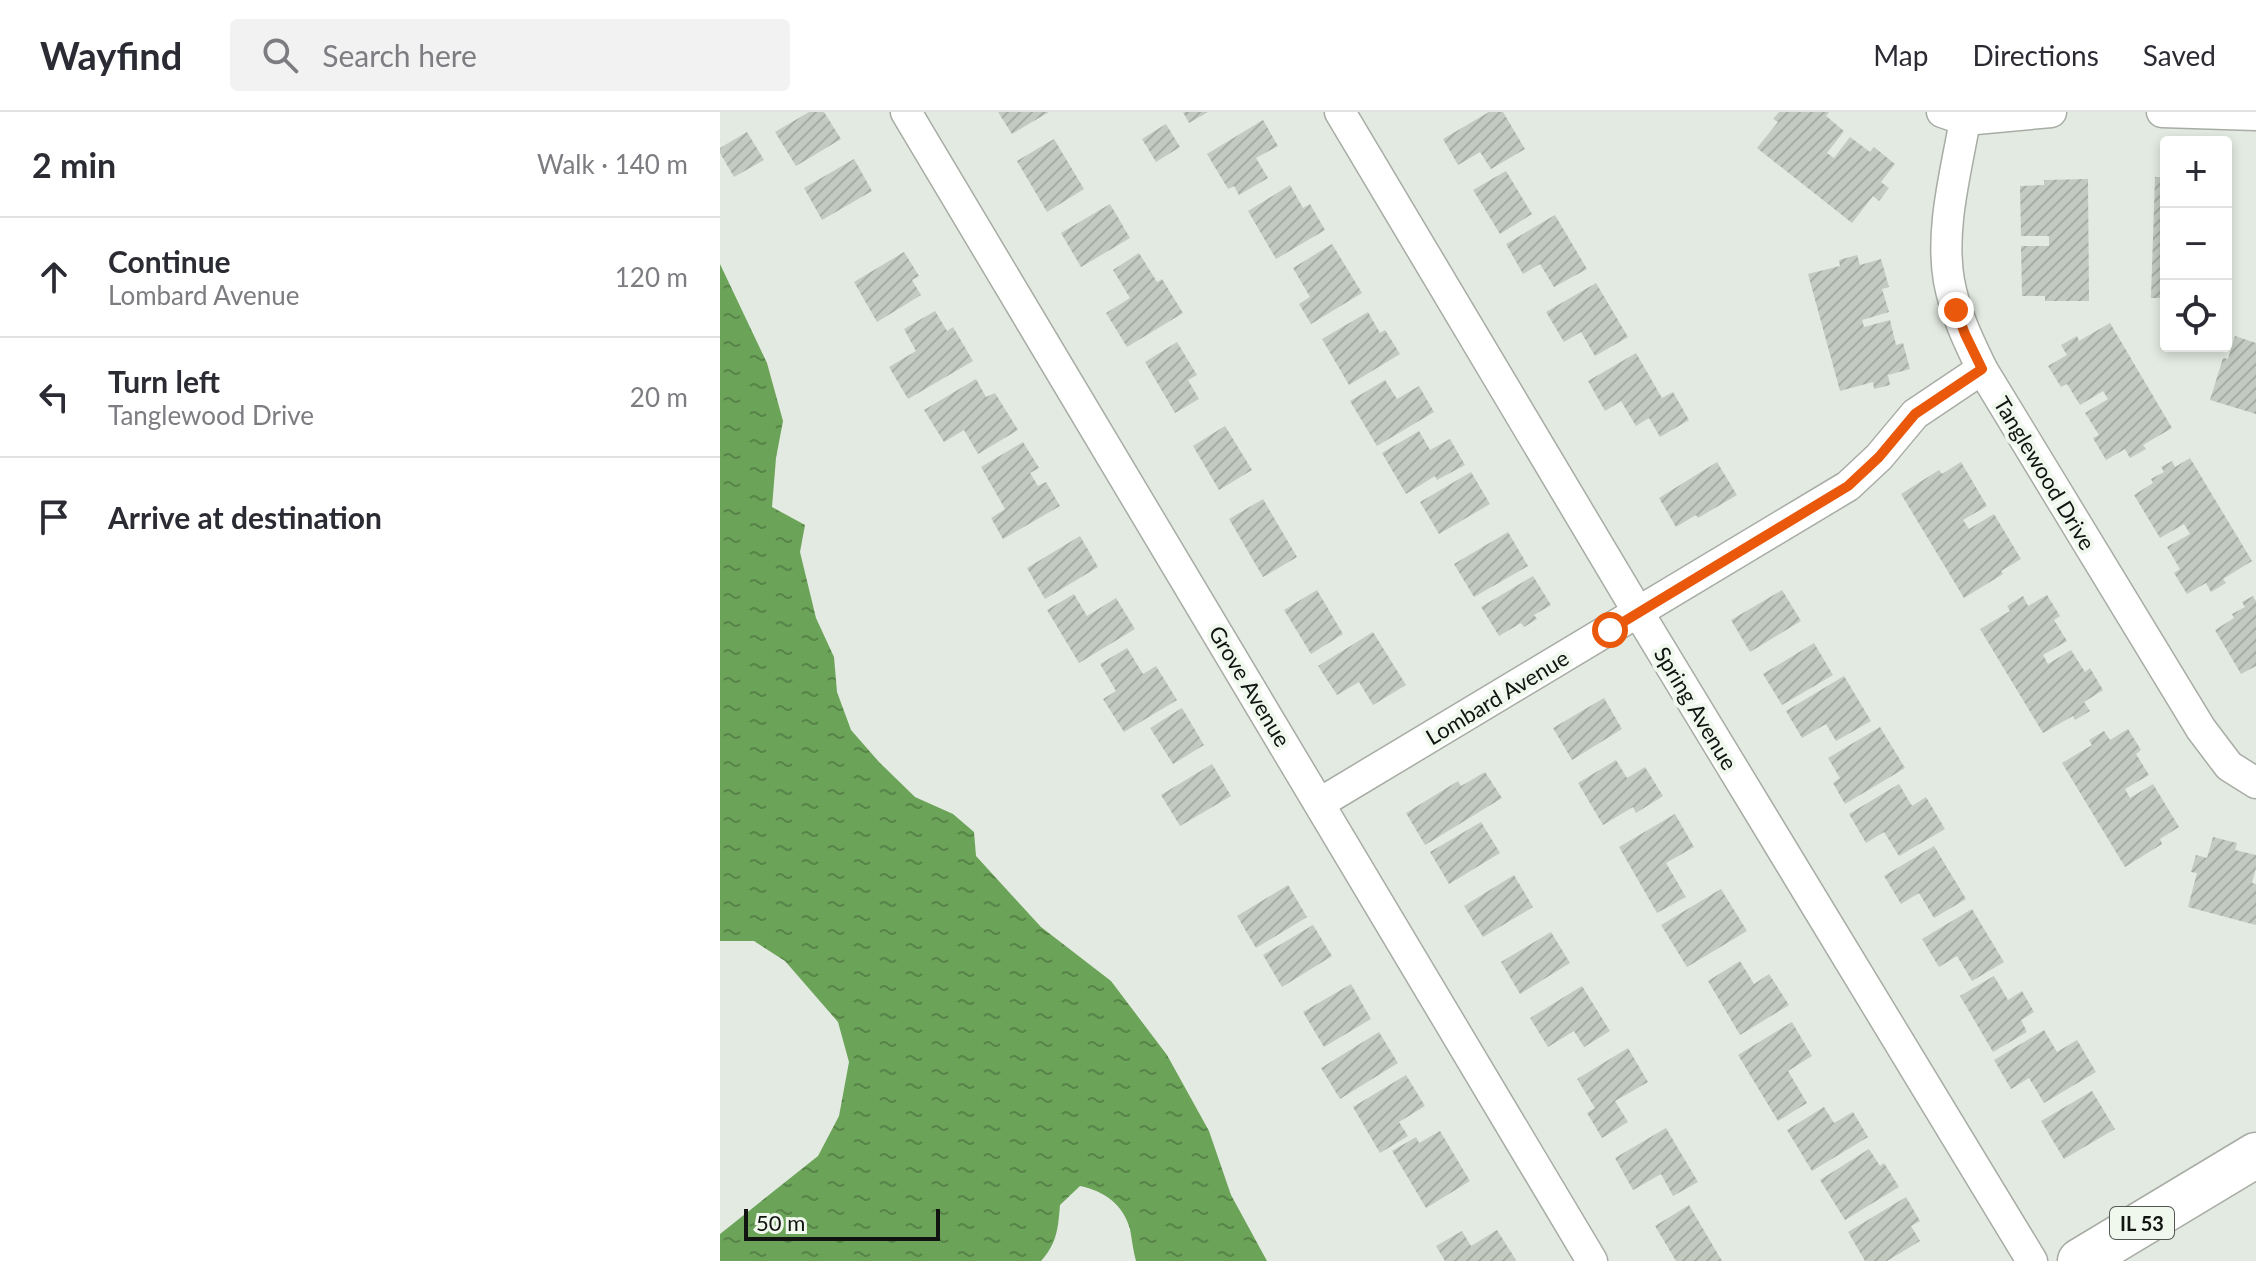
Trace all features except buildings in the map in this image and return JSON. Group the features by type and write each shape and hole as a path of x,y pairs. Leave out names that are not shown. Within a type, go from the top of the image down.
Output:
{"main road":[{"name":"IL 53","path":"2080,1261 2256,1155"}],"street":[{"name":"Grove Avenue","path":"906,112 1592,1261"},
{"name":"Spring Avenue","path":"1340,112 1638,612 2032,1261"},
{"path":"1953,116 2051,112"},
{"path":"2162,112 2256,115"},
{"name":"Tanglewood Drive","path":"1953,116 1946,252 1949,280 1965,334 1982,369 2201,729 2229,766 2256,783"},
{"name":"Lombard Avenue","path":"1320,803 1848,486 1879,457 1915,414 1982,369"}],"water":[{"path":"720,264 767,363 783,421 772,507 805,525 800,552 816,618 834,657 837,692 851,730 915,797 953,814 974,832 976,856 1041,927 1111,981 1167,1055 1209,1131 1231,1195 1267,1261 1136,1261 1130,1229 1123,1212 1105,1195 1080,1186 1060,1205 1056,1235 1041,1261 720,1261 720,1234 818,1156 839,1116 849,1062 838,1022 785,961 754,941 720,941"}],"route":[{"path":"1610,630 1848,486 1879,457 1915,414 1982,369 1956,310"}]}
